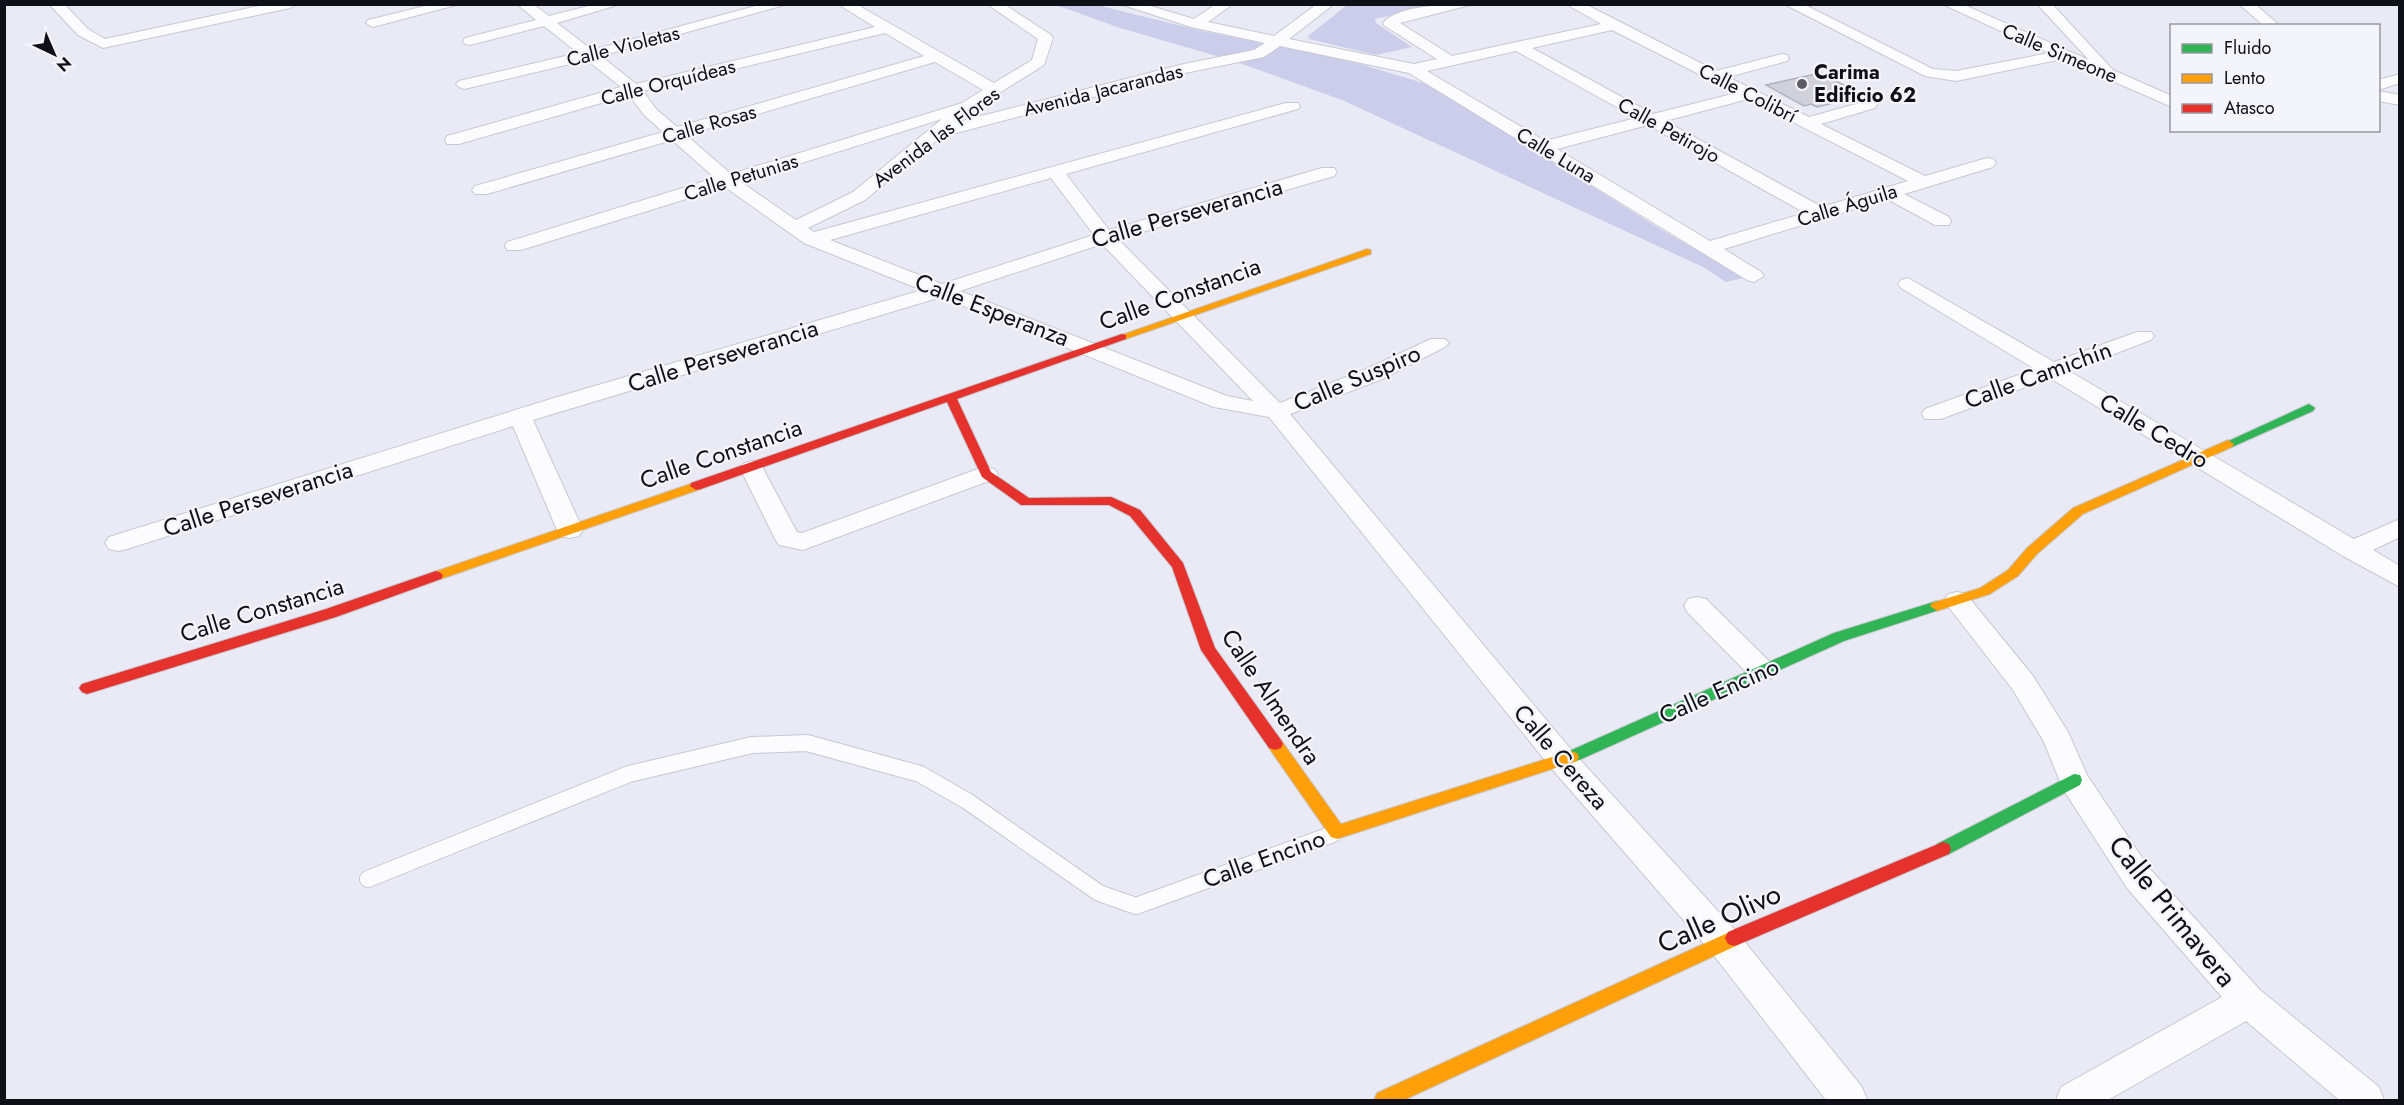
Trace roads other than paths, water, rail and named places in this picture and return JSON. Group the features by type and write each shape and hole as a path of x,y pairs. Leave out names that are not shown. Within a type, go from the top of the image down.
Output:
{"street":[{"path":"56,4 81,32 103,44 290,4"},
{"path":"373,23 453,4"},
{"name":"Calle Esperanza","path":"524,4 543,22 633,89 650,112 729,181 803,233 941,291 1094,349 1222,402 1276,412"},
{"path":"470,40 614,4"},
{"name":"Calle Violetas","path":"464,84 589,55 781,4"},
{"name":"Calle Luna","path":"1127,4 1196,24 1351,54 1414,69 1754,276"},
{"path":"1196,24 1226,4"},
{"name":"Avenida Jacarandas","path":"940,132 1184,69 1259,54 1327,4"},
{"path":"1450,61 1390,23 1397,18 1467,4"},
{"name":"Calle Colibrí","path":"1573,4 1923,182"},
{"path":"1791,4 1930,73 1942,76 1956,76 2061,55"},
{"name":"Calle Simeone","path":"1949,4 2170,101"},
{"path":"2044,4 2113,76"},
{"path":"2246,4 2271,24"},
{"path":"853,6 884,29 995,90"},
{"name":"Avenida las Flores","path":"803,233 859,196 940,132 968,106 1039,62 1046,38 999,8"},
{"path":"1414,69 1614,25"},
{"name":"Calle Orquídeas","path":"453,140 633,89 884,29"},
{"name":"Calle Petirojo","path":"1518,46 1821,213"},
{"name":"Calle Rosas","path":"481,190 936,57"},
{"path":"1713,76 1782,58"},
{"path":"2380,85 2400,78"},
{"path":"1543,147 1750,94"},
{"path":"2380,96 2400,100"},
{"path":"1807,123 1869,105 1874,97"},
{"path":"803,233 1056,172 1292,105"},
{"name":"Calle Petunias","path":"513,246 968,106"},
{"name":"Calle Águila","path":"1708,248 1987,163"},
{"name":"Calle Cereza","path":"1056,172 1105,237 1184,315 1276,412 1563,761 1724,942 1849,1101"},
{"name":"Calle Perseverancia","path":"118,543 520,416 941,291 1105,237 1328,172"},
{"path":"1888,193 1942,221"},
{"name":"Calle Constancia","path":"87,688 330,613 1094,349 1184,315 1367,252"},
{"name":"Calle Cedro","path":"1908,284 2400,578"},
{"name":"Calle Camichín","path":"1932,414 2144,336"},
{"name":"Calle Suspiro","path":"1276,412 1372,375 1438,343"},
{"path":"752,468 788,539 803,542 986,474 951,398"},
{"name":"Calle Encino","path":"1337,832 1563,761 1839,637 1985,591 2013,573 2032,550 2078,512 2309,408"},
{"path":"520,416 570,530"},
{"name":"Calle Almendra","path":"986,474 1026,502 1112,501 1135,513 1178,566 1208,650 1337,832"},
{"path":"2352,550 2400,527"},
{"name":"Calle Primavera","path":"1957,601 2023,683 2058,740 2074,780 2138,878 2248,1001 2366,1101"},
{"path":"1697,606 1762,671"},
{"name":"Calle Olivo","path":"1384,1101 1724,942 1964,840 2074,780"},
{"path":"2074,1101 2248,1001"}],"lane":[{"name":"Calle Encino","path":"369,879 629,774 752,745 807,743 920,774 967,801 1099,893 1136,906 1337,832"}],"place":[{"name":"Carima Edificio 62","path":"1802,84"}]}
